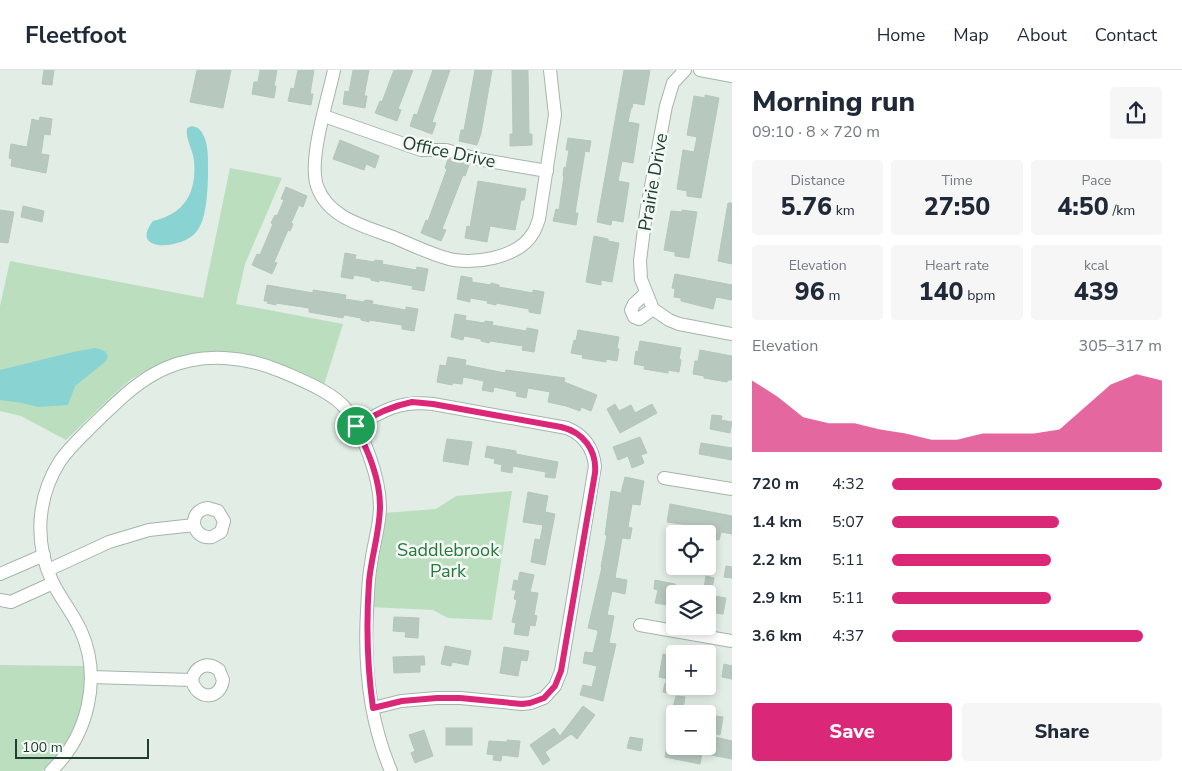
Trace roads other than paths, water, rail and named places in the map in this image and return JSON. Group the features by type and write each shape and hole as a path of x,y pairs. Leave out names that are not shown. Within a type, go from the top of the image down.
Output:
{"street":[{"path":"334,70 315,160 316,184 326,204 346,219 448,259 478,260 500,257 523,244 533,234 539,219 555,115 550,70"},
{"name":"Prairie Drive","path":"684,70 673,83 669,92 646,213 640,261 641,279 649,300 669,320 679,324 732,334"},
{"path":"700,70 732,76"},
{"name":"Office Drive","path":"322,122 421,150 446,150 477,159 547,171"},
{"path":"51,771 66,754 84,719 91,690 88,652 83,634 71,610 53,583 44,555 40,532 41,512 44,496 52,474 74,444 143,379 188,360 211,358 235,359 264,365 296,378 333,396 346,408 356,426 374,468 380,507 370,572 367,653 373,708 380,740 391,771"},
{"path":"356,426 370,417 399,404 412,402 433,404 567,428 590,445 596,466 561,671 555,686 544,698 522,704 460,698 419,699 373,708"},
{"path":"664,478 732,489"},
{"path":"48,570 109,542 149,530 194,525"},
{"path":"0,574 44,555"},
{"path":"0,600 11,602 53,583"},
{"path":"640,625 732,641"},
{"path":"91,677 192,680"}],"water":[{"path":"192,126 202,132 207,148 208,185 203,219 197,231 181,242 170,245 152,243 147,239 147,231 153,221 173,213 191,192 194,161 188,140 187,128"},
{"path":"95,348 103,350 108,356 105,362 75,386 68,405 38,407 0,400 0,370"}],"park label":[{"name":"Saddlebrook Park","path":"448,560"}]}
